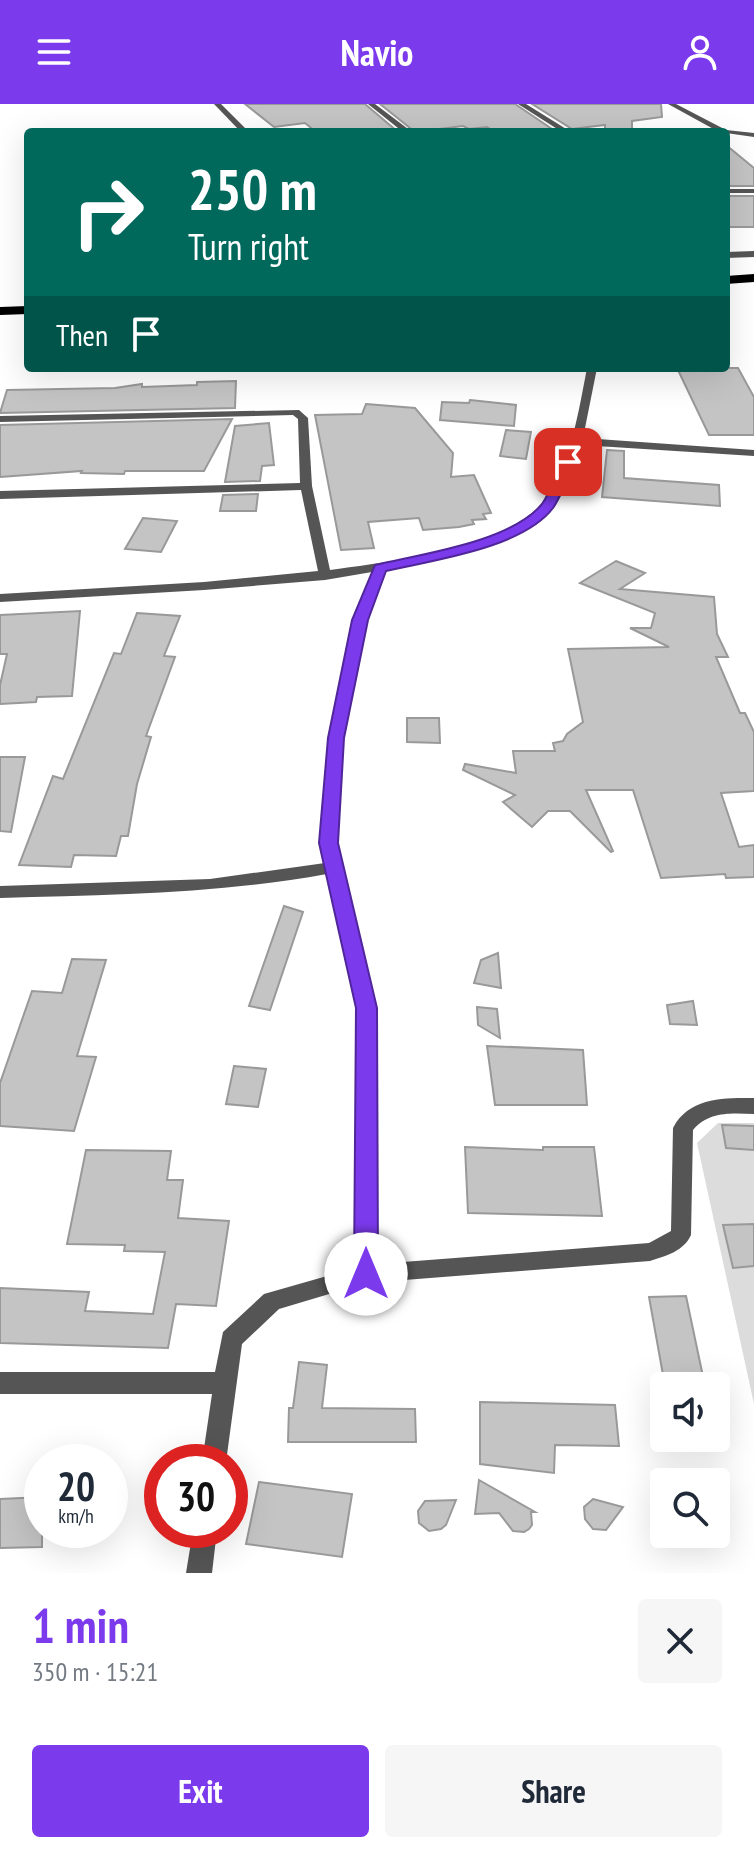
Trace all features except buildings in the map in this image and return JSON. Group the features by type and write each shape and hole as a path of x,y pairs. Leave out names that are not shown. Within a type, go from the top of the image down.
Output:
{"highway":[{"path":"730,280 754,278"},
{"path":"0,311 24,310"}],"street":[{"path":"217,104 241,128"},
{"path":"371,104 403,128"},
{"path":"521,104 560,128"},
{"path":"671,104 717,128"},
{"path":"730,133 754,135"},
{"path":"730,191 754,191"},
{"path":"730,255 754,254"},
{"path":"0,598 325,576 380,568 493,541 521,526 547,506 577,441 591,372"},
{"path":"0,419 295,412 303,418 306,486 325,576"},
{"path":"577,441 754,455"},
{"path":"0,495 306,486"},
{"path":"366,1274 366,1008 328,843 336,738 360,620 380,568"},
{"path":"0,892 189,887 270,880 334,867"},
{"path":"217,1444 231,1339 272,1301 366,1274 650,1252 668,1245 681,1235 683,1128 693,1115 710,1106 754,1106"},
{"path":"0,1383 225,1383"},
{"path":"199,1573 202,1548"}],"shaded area":[{"path":"718,1123 754,1123 754,1404 697,1143"}],"route":[{"path":"366,1274 366,1008 328,843 336,738 360,620 380,568 493,541 521,526 547,506 568,462"}]}
